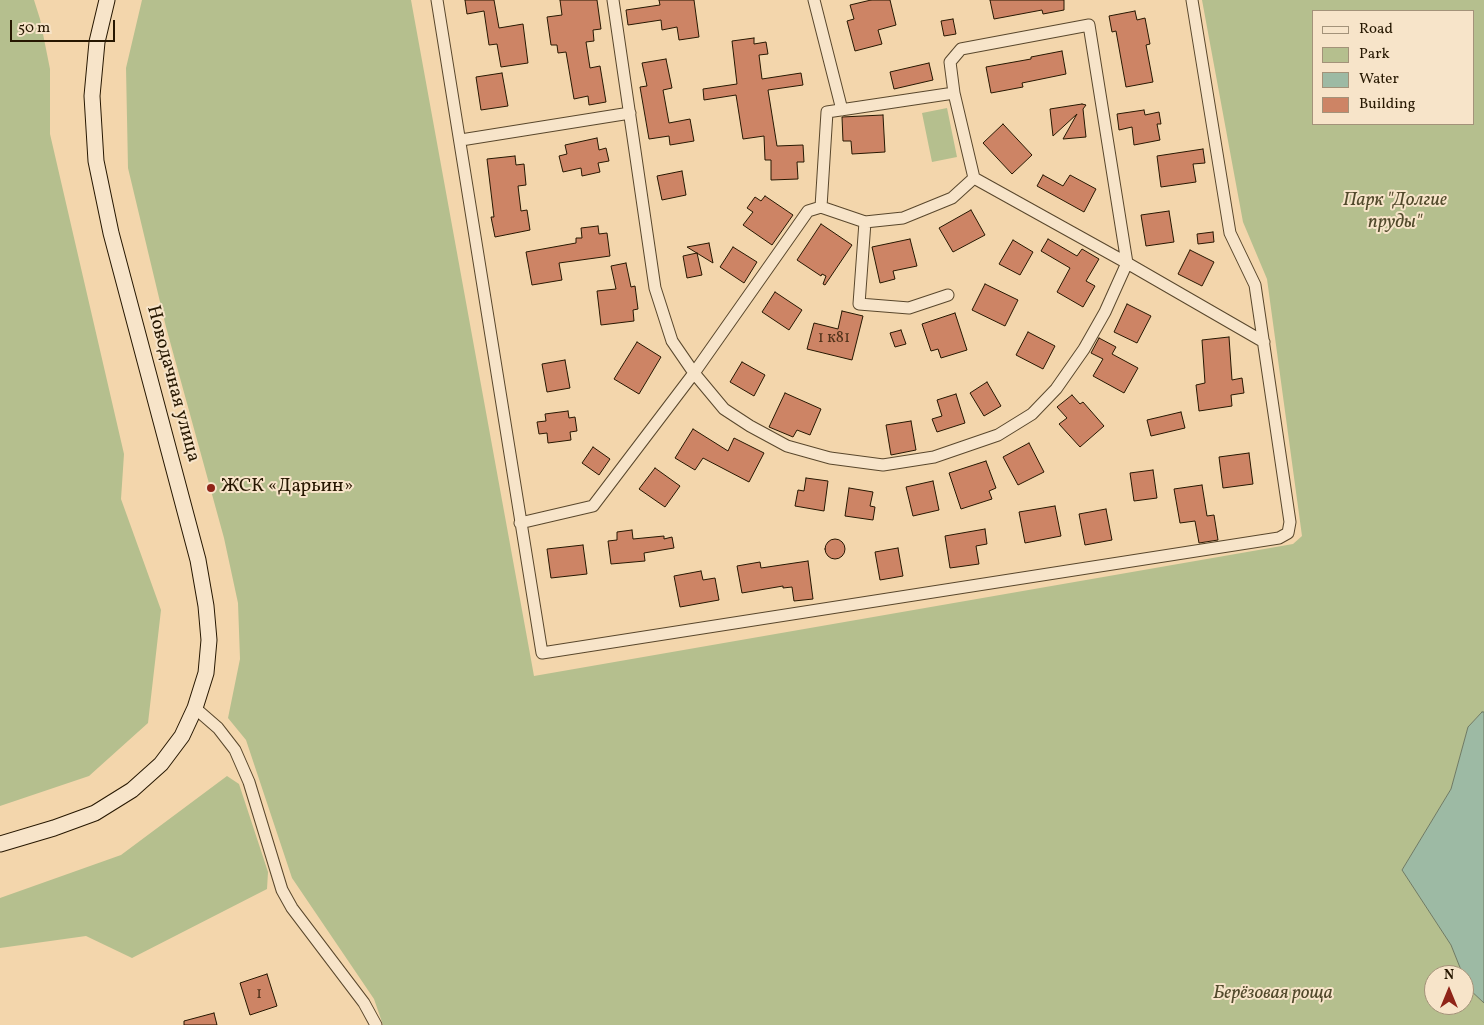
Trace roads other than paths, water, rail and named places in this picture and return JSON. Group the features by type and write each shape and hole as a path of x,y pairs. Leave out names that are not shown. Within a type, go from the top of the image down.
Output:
{"street":[{"name":"Новодачная улица","path":"0,844 54,828 95,813 132,790 161,764 182,736 195,708 206,673 209,640 206,606 198,560 111,233 96,161 92,96 97,42 107,0"},
{"path":"437,0 542,653 1279,538 1288,532 1290,522 1255,285 1230,233 1192,0"},
{"path":"613,0 655,288 672,341 694,373 724,409 787,446 830,458 883,465 934,457 998,435 1032,414 1056,389 1084,349 1105,312 1127,264 1089,25 961,49 950,62 954,93 974,178 1127,264 1264,342"},
{"path":"814,0 842,110"},
{"path":"821,208 827,112 954,93"},
{"path":"461,140 630,113"},
{"path":"520,523 593,506 694,373 808,211 821,208 865,222 903,218 952,198 974,178"},
{"path":"865,222 859,304 909,308 948,295"},
{"path":"195,708 218,728 236,750 249,782 285,896 364,1003 376,1025"}],"water":[{"path":"1484,712 1484,1003 1474,994 1474,965 1459,965 1451,945 1402,870 1451,789 1468,727"}],"place":[{"name":"ЖСК «Дарьин»","path":"211,488"}],"park label":[{"name":"Парк \"Долгие пруды\"","path":"1395,213"},
{"name":"Берёзовая роща","path":"1273,995"}]}
